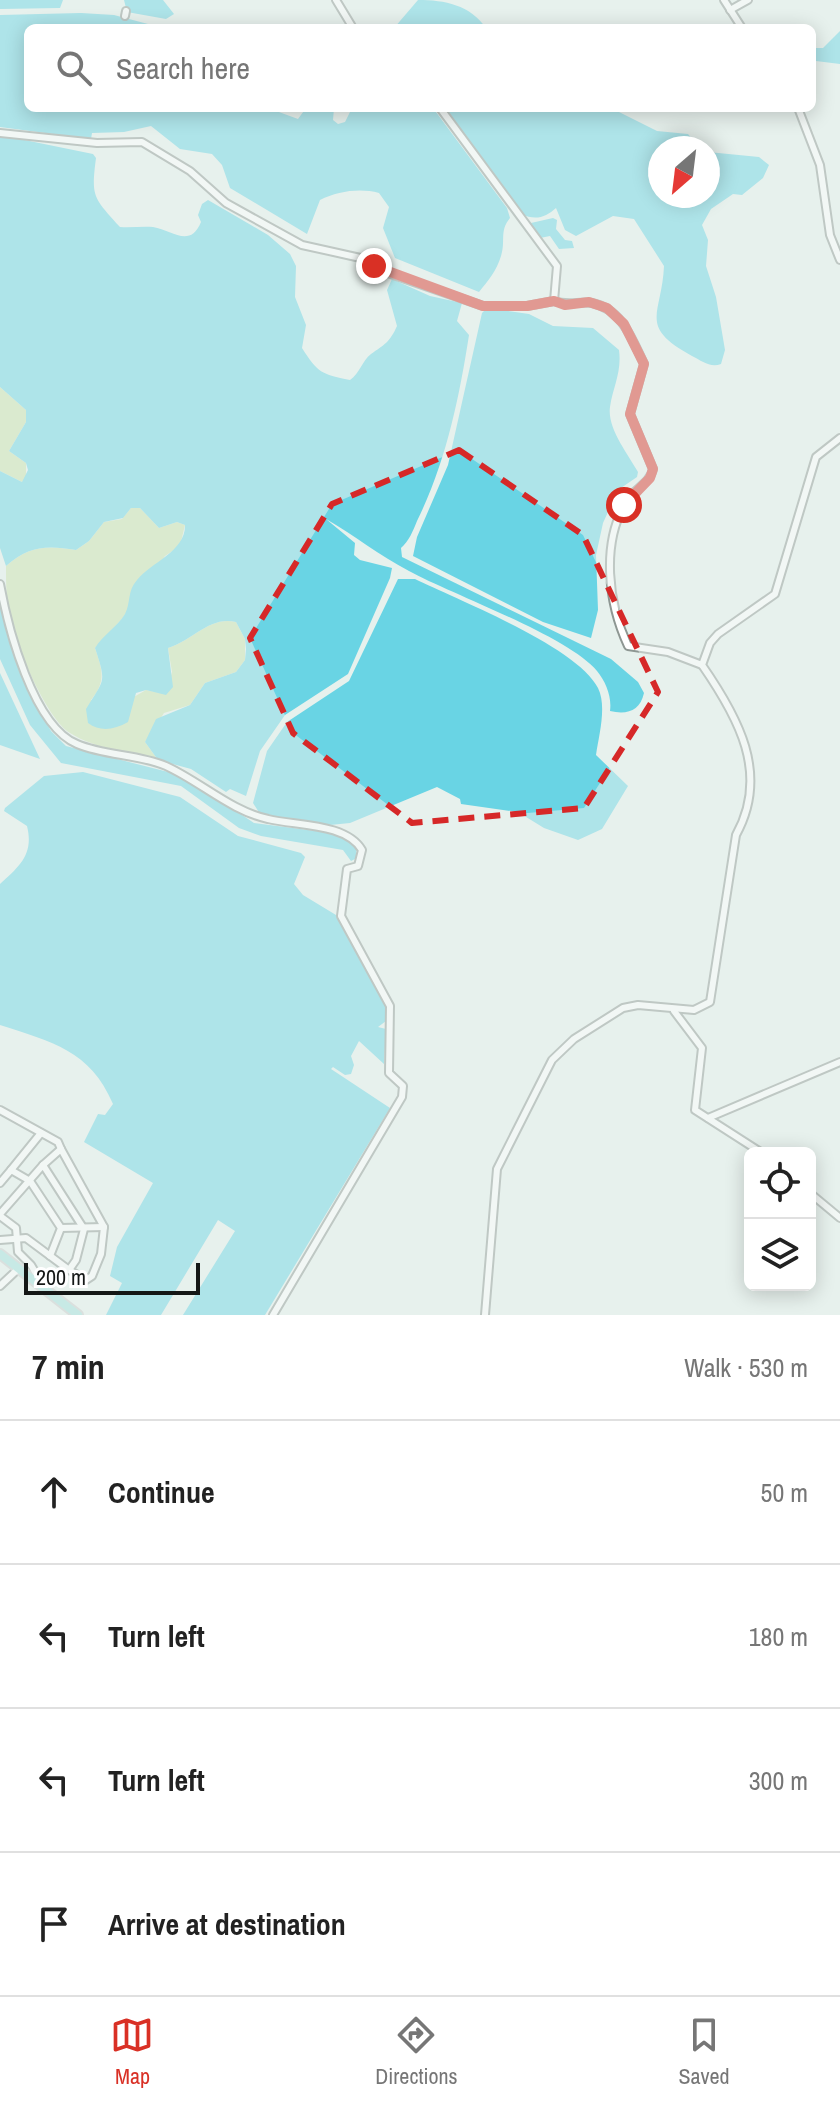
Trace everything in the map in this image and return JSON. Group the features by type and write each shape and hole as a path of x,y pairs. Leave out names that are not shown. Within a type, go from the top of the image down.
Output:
{"main road":[{"path":"0,1254 78,1315"}],"street":[{"path":"336,0 351,24"},
{"path":"724,0 739,24"},
{"path":"730,10 748,0"},
{"path":"443,112 557,266 554,301"},
{"path":"800,112 820,165 830,235 840,260"},
{"path":"0,133 97,143 142,142 190,171 226,203 302,245 365,259 382,271 483,306 527,306 554,301 565,305 589,302 607,308 624,324 644,364 630,414 653,469 650,478 624,505 612,538 616,619 628,646 668,652 702,665 729,704 752,766 749,811 736,835 710,1002 694,1010 674,1011 638,1005 623,1008 574,1039 552,1060 540,1078 497,1169 485,1315"},
{"path":"702,665 710,643 718,634 775,594 816,457 840,438"},
{"path":"0,584 6,619 34,692 50,721 68,740 162,764 192,778 249,815 348,834 362,850 362,860 347,869 341,916 390,1006 389,1073 403,1086 402,1097 273,1315"},
{"path":"674,1011 702,1048 695,1110 753,1147"},
{"path":"708,1118 840,1062"},
{"path":"0,1110 58,1142 104,1227 101,1254 92,1276 86,1280 26,1238 0,1240"},
{"path":"0,1183 41,1133"},
{"path":"46,1291 31,1265 18,1252 16,1228 0,1215 61,1149"},
{"path":"43,1165 84,1229 76,1260 69,1270"},
{"path":"11,1170 30,1181 61,1228"},
{"path":"816,1198 840,1218"},
{"path":"61,1228 104,1227"},
{"path":"50,1256 61,1228"},
{"path":"0,1286 18,1269"}],"highlighted area":[{"path":"459,450 583,535 658,692 584,808 412,823 293,733 250,638 332,504"}],"green space":[{"path":"0,387 26,410 26,422 9,451 26,463 26,479 22,482 0,471"},
{"path":"131,508 140,508 159,528 177,522 185,525 180,546 165,556 122,619 95,648 102,675 91,700 132,698 146,690 166,694 172,672 168,648 209,625 236,622 245,639 245,660 236,672 205,683 190,705 164,713 145,742 158,760 90,743 61,725 43,699 26,665 7,601 6,566 14,559 38,549 76,550 89,541 104,522 122,519"}],"water":[{"path":"0,0 63,0 60,8 0,9"},
{"path":"124,0 163,0 174,14 166,19 127,12"},
{"path":"418,0 456,5 483,24 397,24"},
{"path":"0,15 114,15 148,24 24,24 24,112 279,112 298,119 303,112 334,112 333,120 338,124 345,122 350,112 436,112 507,208 510,218 505,227 497,266 479,292 395,258 383,228 389,207 379,193 349,191 320,200 307,234 230,188 222,165 212,154 180,149 151,126 124,132 92,133 91,139 0,127"},
{"path":"840,31 840,64 816,61 816,48 823,48"},
{"path":"449,112 619,112 657,131 688,134 690,136 648,136 648,208 712,208 702,225 708,240 706,266 716,297 725,350 721,364 710,365 692,356 675,346 658,327 657,308 664,266 634,219 613,216 576,236 565,230 556,208 540,217 521,214"},
{"path":"0,135 93,154 96,158 96,196 120,227 153,227 180,236 192,235 201,222 198,215 202,204 208,200 268,235 290,254 296,266 295,297 306,325 302,348 312,363 326,374 350,380 368,357 392,336 397,326 387,290 392,279 430,296 462,303 457,321 469,335 456,406 436,476 412,532 401,548 402,557 611,659 638,682 644,693 636,708 627,712 610,711 609,695 597,671 562,644 409,571 326,519 355,543 354,555 360,560 392,568 390,578 348,674 285,715 260,751 246,796 230,789 226,792 191,769 158,760 145,742 156,719 190,705 205,683 236,672 245,660 246,649 245,639 236,622 209,625 168,648 173,687 166,695 146,690 136,693 128,722 107,729 88,723 86,709 102,681 95,648 125,614 134,584 174,549 184,534 185,525 177,522 159,528 140,508 131,508 123,518 104,522 89,541 76,550 38,549 22,554 6,566 0,548 0,471 22,482 28,470 26,463 9,451 26,422 26,410 0,387"},
{"path":"720,153 759,157 769,165 763,178 742,195 733,194 720,203"},
{"path":"553,218 557,220 556,229 565,240 572,241 574,248 559,249 550,236 540,238 531,223"},
{"path":"487,308 529,314 553,326 593,328 619,350 610,415 619,441 638,472 637,477 618,490 603,523 596,555 598,610 591,638 543,622 413,556 417,537 448,465 482,313"},
{"path":"398,579 415,579 487,612 543,641 586,672 598,688 602,703 596,755 628,786 602,829 578,840 544,828 518,812 461,804 460,799 437,787 350,823 330,825 260,814 253,803 267,751 287,722 349,681"},
{"path":"0,607 32,697 51,731 66,746 184,776 254,823 347,835 356,847 357,858 351,861 343,850 261,836 239,828 181,786 61,763 30,725 0,659"},
{"path":"0,673 40,759 0,745"},
{"path":"83,772 180,797 238,836 301,853 305,857 294,884 303,895 336,915 386,1006 386,1021 378,1027 386,1029 384,1064 359,1041 351,1056 354,1065 351,1074 345,1075 333,1067 331,1069 390,1108 265,1315 183,1315 235,1231 218,1220 161,1315 106,1315 122,1283 110,1276 117,1247 153,1183 84,1142 98,1114 105,1115 113,1104 93,1071 53,1043 0,1025 0,884 24,859 29,844 27,826 4,811 44,776"}],"route":[{"path":"374,266 483,306 589,302 607,308 624,324 644,364 630,414 653,469 650,478 624,505"}]}
